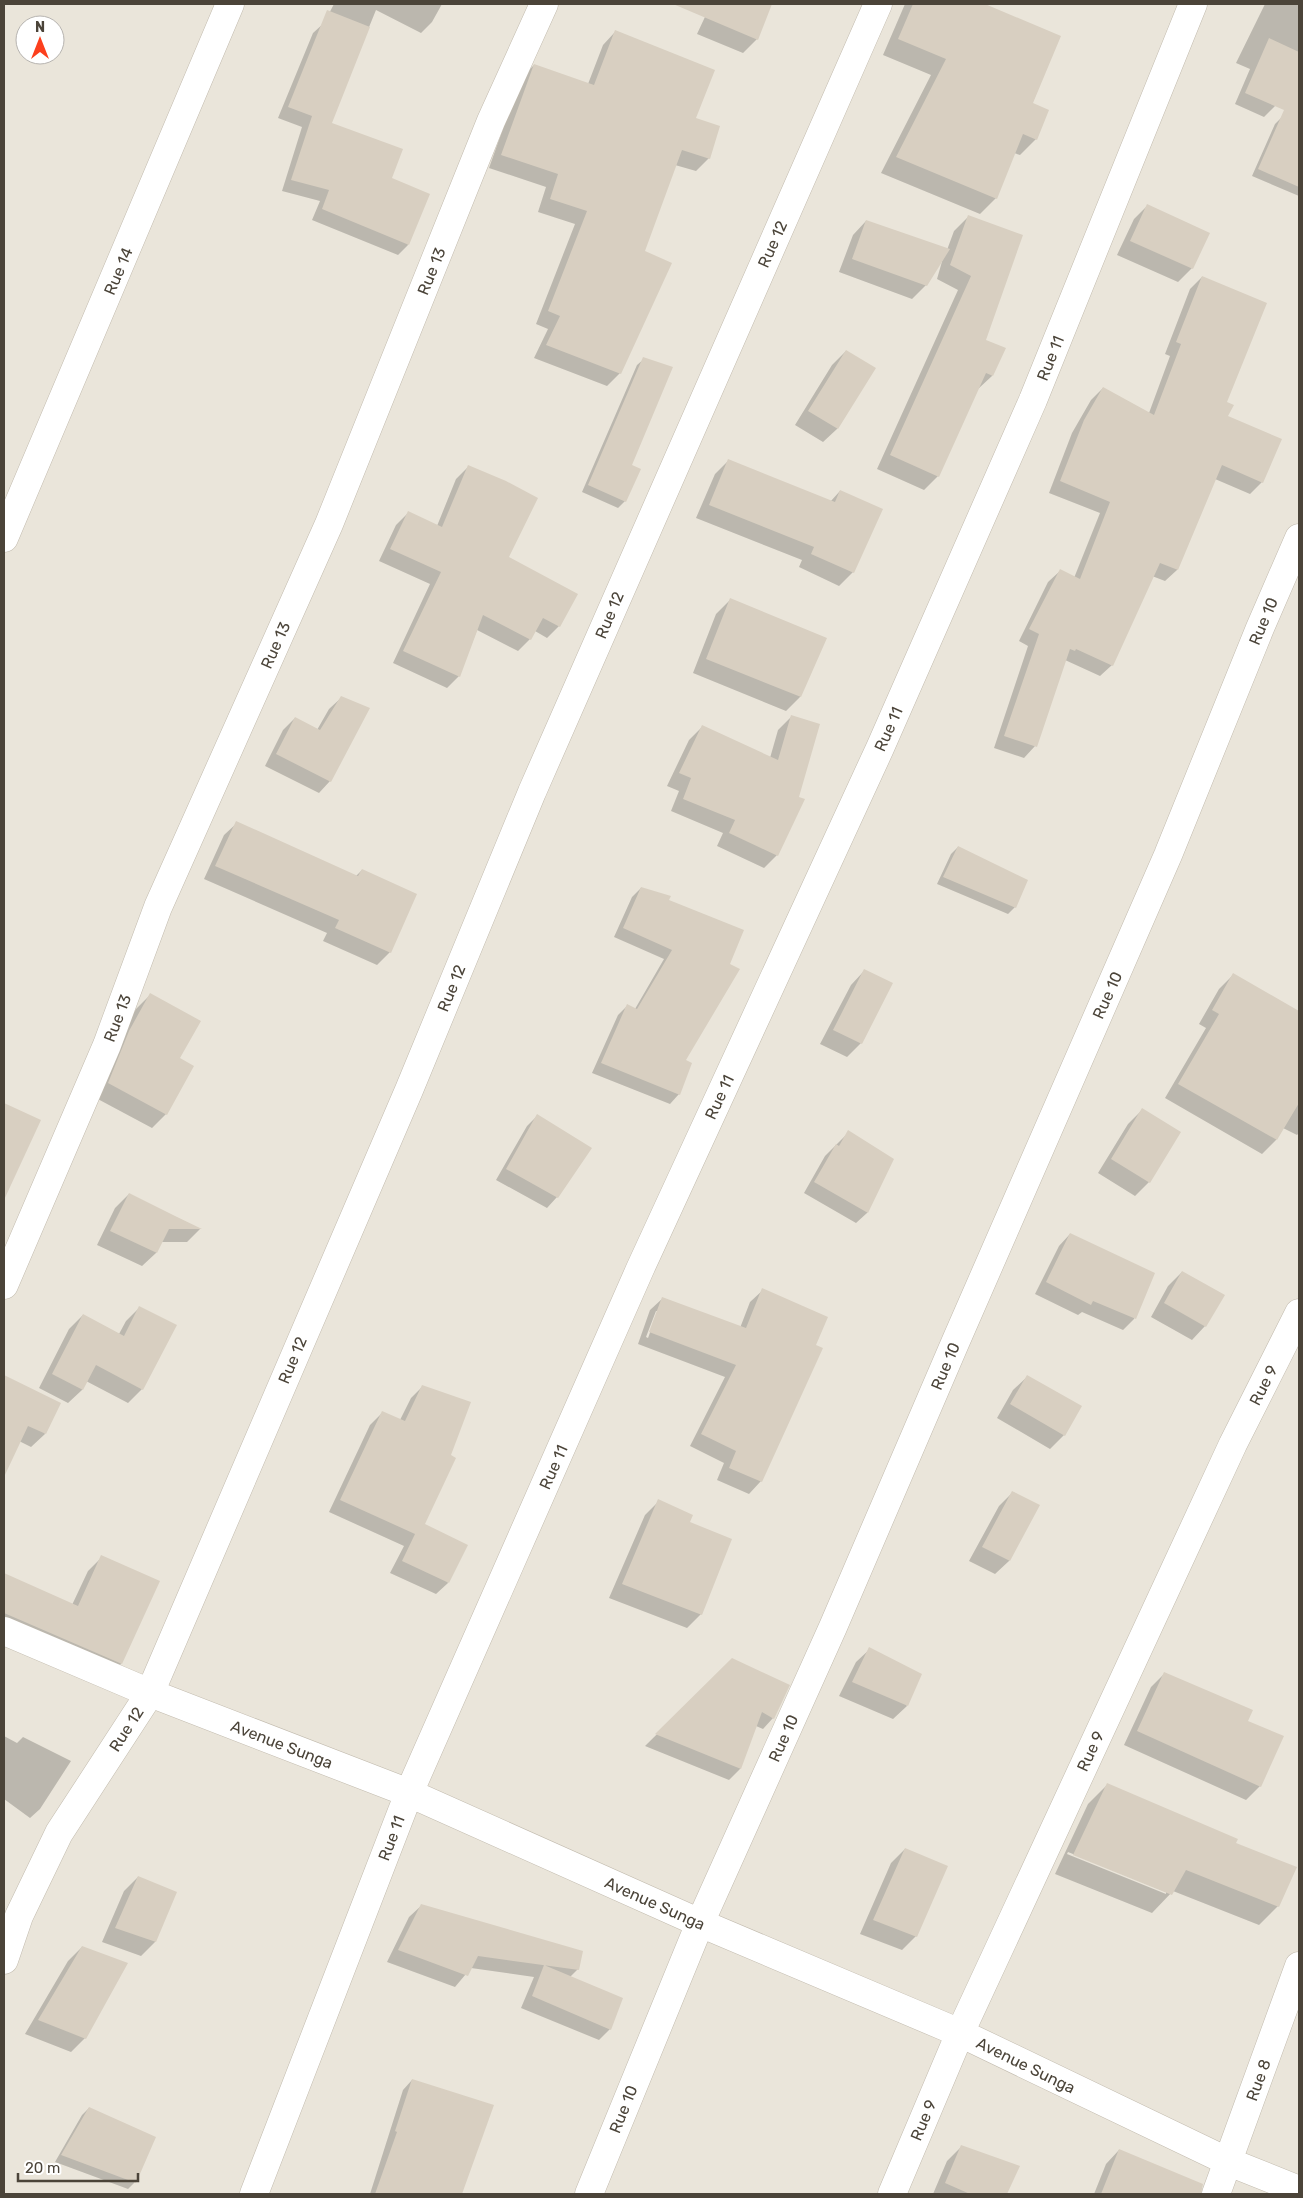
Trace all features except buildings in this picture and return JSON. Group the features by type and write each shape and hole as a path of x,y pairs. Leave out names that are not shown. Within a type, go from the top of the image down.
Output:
{"street":[{"name":"Rue 14","path":"4,538 230,4"},
{"name":"Rue 13","path":"4,1285 107,1045 158,907 329,524 491,121 544,4"},
{"name":"Rue 12","path":"4,1960 19,1916 59,1833 150,1693 409,1090 532,792 878,4"},
{"name":"Rue 11","path":"254,2194 409,1793 640,1269 880,748 1029,409 1192,4"},
{"name":"Rue 10","path":"589,2194 700,1923 833,1627 955,1342 1164,864 1260,628 1299,538"},
{"name":"Rue 9","path":"892,2194 960,2033 1232,1444 1299,1313"},
{"name":"Avenue Sunga","path":"4,1631 150,1693 409,1793 700,1923 960,2033 1229,2162 1299,2190"},
{"name":"Rue 8","path":"1216,2194 1299,1966"}],"shaded area":[{"path":"4,4 1299,4 1299,2194 4,2194"}]}
